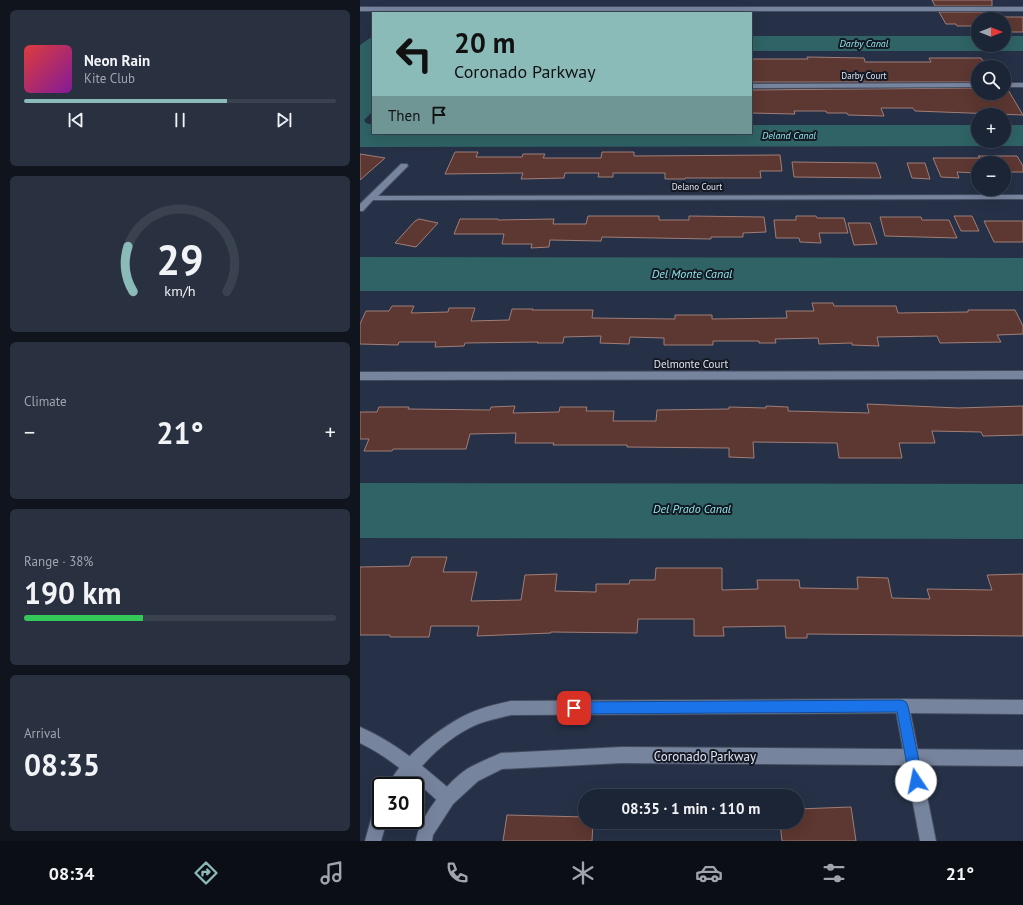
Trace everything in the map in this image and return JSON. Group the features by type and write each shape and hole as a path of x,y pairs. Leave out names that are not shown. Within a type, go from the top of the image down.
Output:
{"street":[{"path":"360,9 1023,9"},
{"name":"Darby Court","path":"752,86 971,85"},
{"path":"1011,85 1023,85"},
{"path":"360,209 404,166"},
{"name":"Delano Court","path":"371,198 1023,197"},
{"name":"Delmonte Court","path":"360,376 1023,375"},
{"path":"403,777 411,766 442,737 476,718 511,708 902,706 1023,707"},
{"path":"902,706 928,841"},
{"path":"360,735 375,742 411,766 447,798"},
{"name":"Coronado Parkway","path":"424,841 425,833 447,798 472,775 501,761 622,755 1023,758"},
{"path":"373,841 376,829"}],"water":[{"name":"Darby Canal","path":"752,36 971,36 971,51 752,51"},
{"path":"1011,36 1023,36 1023,51 1011,51"},
{"name":"Deland Canal","path":"372,37 372,112 364,120 366,123 372,125 372,134 752,134 752,125 971,125 971,146 360,147 360,45"},
{"path":"1011,125 1023,125 1023,146 1011,146"},
{"name":"Del Monte Canal","path":"360,257 1023,258 1023,291 360,291"},
{"name":"Del Prado Canal","path":"360,483 1023,484 1023,539 360,538"}],"building":[{"path":"932,0 992,0 992,6 935,6"},
{"path":"939,12 971,12 971,26 946,24"},
{"path":"1011,17 1023,17 1023,32 1011,32"},
{"path":"807,57 864,58 865,62 931,62 929,58 981,58 982,60 971,60 971,82 752,82 752,59 808,59"},
{"path":"971,88 971,100 1011,100 1011,95 1023,115 1011,115 1011,108 971,108 971,113 915,111 913,108 881,108 884,116 848,115 847,113 827,113 826,111 794,111 795,114 752,113 752,90"},
{"path":"455,152 478,152 476,157 522,157 523,154 545,154 543,158 601,158 602,152 634,152 634,156 780,155 782,171 760,171 761,178 685,179 665,179 665,173 613,173 613,177 598,177 599,173 565,173 564,178 521,179 523,173 445,174"},
{"path":"360,154 385,158 360,180"},
{"path":"1011,156 1017,156 1023,166 1023,172 1011,172"},
{"path":"933,158 971,158 971,173 957,172 959,178 941,177"},
{"path":"792,162 876,163 881,178 794,177"},
{"path":"907,163 925,163 930,179 912,178"},
{"path":"588,216 659,216 659,220 689,220 689,216 764,217 766,232 743,233 743,237 711,237 711,239 602,237 601,241 550,240 549,247 531,248 532,244 502,244 504,234 454,234 460,219 554,219 553,224 586,224"},
{"path":"796,216 844,218 848,233 819,233 821,243 800,242 799,238 776,238 774,220 796,220"},
{"path":"954,216 972,216 979,231 961,231"},
{"path":"880,217 921,217 922,220 949,220 957,238 885,236"},
{"path":"419,219 438,223 416,247 395,243 415,221"},
{"path":"984,221 1023,221 1023,242 994,242"},
{"path":"848,223 870,223 877,244 854,245"},
{"path":"812,303 833,303 834,306 896,306 898,313 968,312 968,310 1015,310 1023,326 1023,334 997,335 1001,342 940,343 937,336 877,337 879,346 852,345 852,343 819,344 818,338 775,339 776,343 759,343 759,341 713,341 713,345 664,345 664,338 630,337 629,344 600,343 601,336 564,337 563,343 465,343 464,346 435,347 436,342 399,342 398,345 360,344 360,324 366,311 389,311 392,306 414,306 411,313 448,312 449,308 475,308 471,321 509,320 512,309 593,310 592,318 675,319 675,315 712,315 712,319 787,318 786,311 814,311"},
{"path":"867,404 958,408 1023,406 1023,435 983,436 981,432 932,431 935,443 899,443 902,458 839,458 837,443 753,442 754,458 729,457 729,448 627,447 627,445 553,445 554,443 515,443 516,433 470,434 466,449 393,449 392,451 364,451 369,439 360,439 360,412 377,412 379,407 409,407 408,409 490,410 491,407 515,406 513,413 559,412 560,407 587,407 586,411 614,411 613,421 656,421 657,410 729,409 729,407 766,408 766,406 788,407 788,411 869,413"},
{"path":"412,557 447,557 443,572 477,572 471,601 521,600 525,575 557,574 555,591 596,592 596,584 629,584 630,580 655,580 656,568 722,568 722,590 758,589 757,580 799,580 800,588 858,589 857,577 888,578 892,598 930,599 927,589 992,590 987,575 1023,574 1023,636 807,634 807,638 786,638 785,626 723,627 724,636 694,636 694,619 638,619 637,633 551,632 477,636 479,626 431,626 429,637 360,635 360,567 409,566"},
{"path":"851,807 856,841 782,841 781,829 804,829 804,809"},
{"path":"507,815 578,817 578,829 593,829 592,841 503,841"}],"route":[{"path":"574,708 902,706 916,781"}]}
